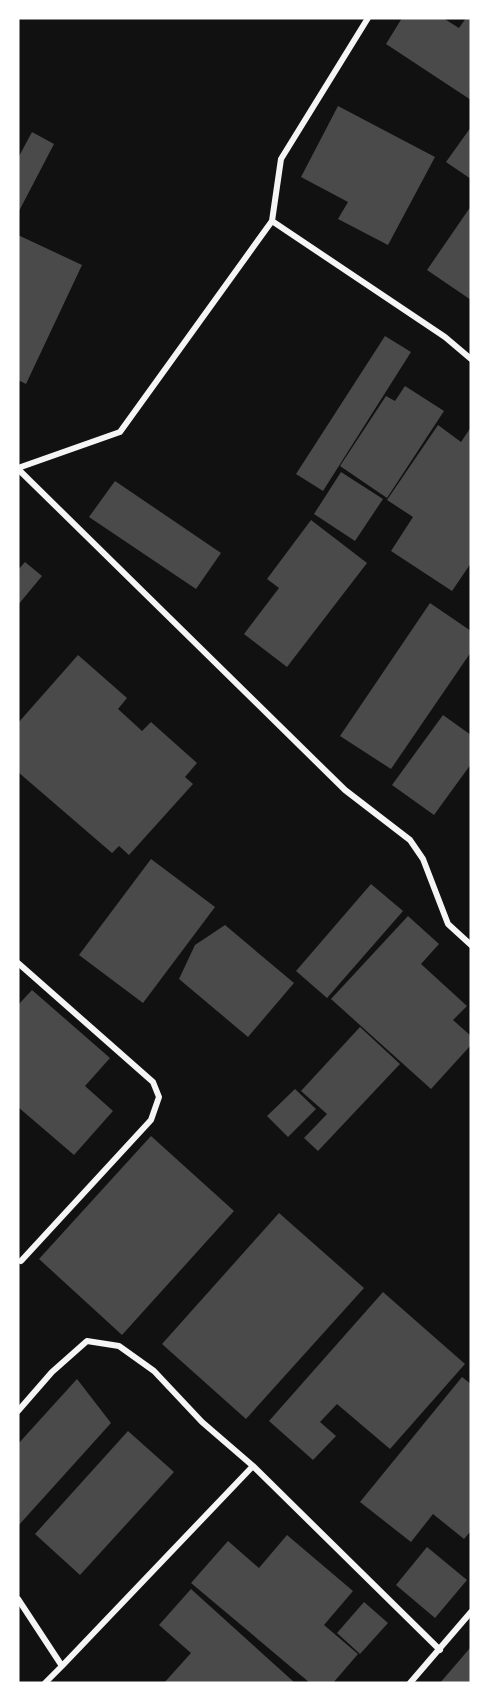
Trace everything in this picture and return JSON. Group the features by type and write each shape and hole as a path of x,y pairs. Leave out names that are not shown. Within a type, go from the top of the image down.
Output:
{"street":[{"path":"368,18 281,159 272,222 120,432 18,468 345,790 410,840 423,860 448,924 471,945"},
{"path":"272,222 445,337 471,359"},
{"path":"18,963 153,1082 159,1096 151,1120 21,1261"},
{"path":"18,1411 52,1372 87,1341 119,1346 154,1371 202,1422 253,1466 440,1650"},
{"path":"45,1683 253,1466"},
{"path":"18,1599 62,1666"},
{"path":"410,1683 471,1612"}],"building":[{"path":"402,18 443,18 459,28 466,18 471,18 471,100 386,44"},
{"path":"338,106 435,157 388,245 338,219 348,202 301,177"},
{"path":"471,127 471,179 446,162"},
{"path":"32,132 54,144 18,213 18,158"},
{"path":"471,206 471,300 427,270"},
{"path":"18,235 82,265 26,384 18,380"},
{"path":"385,336 411,352 323,491 296,474"},
{"path":"405,386 444,411 387,498 340,466 386,396 395,401"},
{"path":"438,425 461,442 471,427 471,563 452,591 391,551 413,517 387,500"},
{"path":"341,472 383,499 355,541 314,514"},
{"path":"115,481 221,553 196,589 89,517"},
{"path":"311,520 367,563 287,667 244,634 279,588 267,579"},
{"path":"25,562 42,576 18,605 18,570"},
{"path":"430,603 471,631 471,652 391,769 340,736"},
{"path":"78,655 127,698 118,709 142,731 151,722 197,763 185,777 193,784 129,855 119,846 112,853 18,772 18,723"},
{"path":"443,715 471,735 471,764 434,815 392,785"},
{"path":"151,859 215,907 143,1003 79,955"},
{"path":"371,884 403,911 327,998 296,971"},
{"path":"408,916 439,944 421,964 467,1006 453,1020 471,1036 471,1045 431,1089 331,999"},
{"path":"225,925 294,983 248,1037 179,979 195,945"},
{"path":"32,990 110,1058 85,1086 113,1111 74,1155 18,1107 18,1005"},
{"path":"360,1027 400,1064 318,1151 304,1138 327,1114 301,1091"},
{"path":"295,1089 316,1109 288,1137 267,1116"},
{"path":"151,1136 234,1211 122,1335 39,1259"},
{"path":"279,1213 364,1288 246,1419 162,1344"},
{"path":"383,1292 465,1364 390,1449 337,1404 320,1422 336,1436 313,1460 269,1421"},
{"path":"462,1377 471,1384 471,1531 464,1539 433,1514 411,1542 360,1502"},
{"path":"77,1379 111,1423 18,1526 18,1444"},
{"path":"128,1431 174,1472 80,1575 35,1534"},
{"path":"287,1535 353,1591 324,1625 358,1654 333,1683 310,1683 191,1583 228,1541 259,1568"},
{"path":"427,1547 467,1580 435,1618 396,1585"},
{"path":"191,1589 295,1683 164,1683 191,1653 159,1625"},
{"path":"364,1602 388,1623 360,1654 337,1633"},
{"path":"470,1648 471,1683 440,1683"}]}
